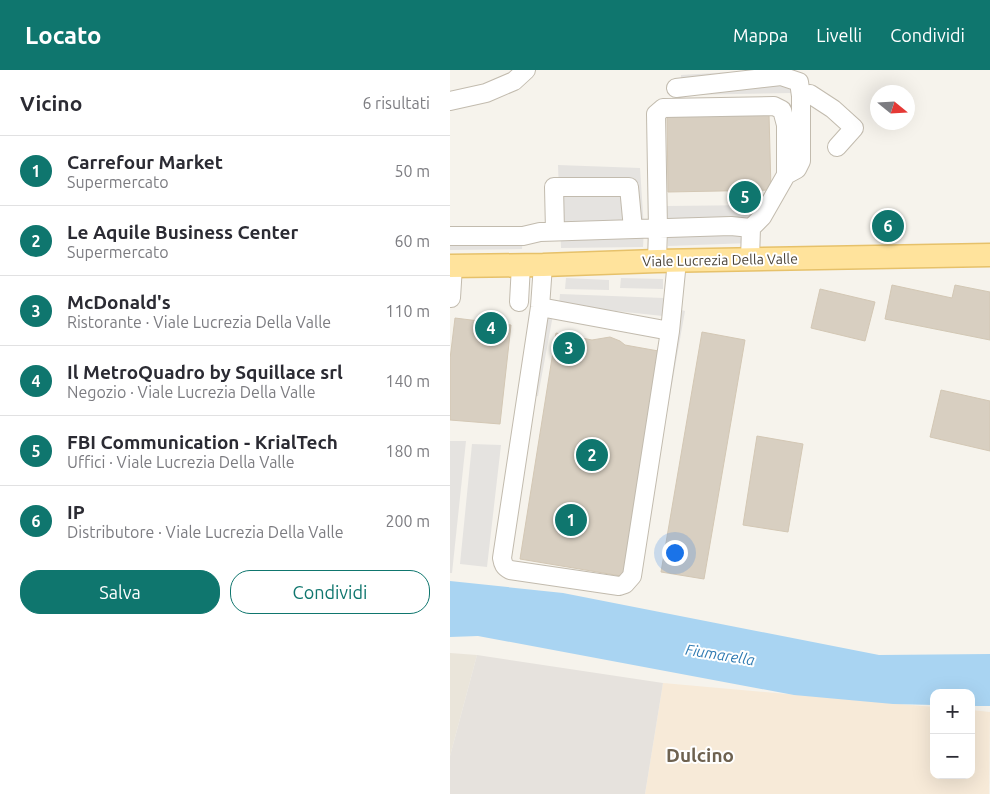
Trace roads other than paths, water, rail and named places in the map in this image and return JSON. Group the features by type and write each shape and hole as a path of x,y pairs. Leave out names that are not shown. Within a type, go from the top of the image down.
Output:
{"main road":[{"name":"Viale Lucrezia Della Valle","path":"451,266 990,255"}],"lane":[{"path":"450,101 486,94 514,81 526,70"},
{"path":"676,88 781,76 799,82 801,96 801,161 796,169 786,175 762,217 751,228 750,259"},
{"path":"801,96 810,94 833,109 854,128 837,147"},
{"path":"532,265 540,307 502,558 503,564 510,570 619,586 625,584 632,576 670,331 667,261 658,229 656,114 662,108 774,106 782,110 786,125 786,175"},
{"path":"555,231 554,187 629,187 633,229"},
{"path":"450,236 523,236 555,231 731,226 751,228"},
{"path":"519,302 532,265"},
{"path":"451,266 451,298"},
{"path":"540,307 670,331"}],"water":[{"name":"Fiumarella","path":"450,581 563,593 879,655 990,654 990,706 975,706 975,689 930,689 930,705 893,704 794,695 478,636 450,637"}],"place":[{"name":"FBI Communication - KrialTech","path":"745,197"},
{"name":"IP","path":"888,226"},
{"name":"Il MetroQuadro by Squillace srl","path":"491,328"},
{"name":"McDonald's","path":"569,348"},
{"name":"Le Aquile Business Center","path":"592,455"},
{"name":"Carrefour Market","path":"571,520"}],"district":[{"name":"Dulcino","path":"700,755"}]}
